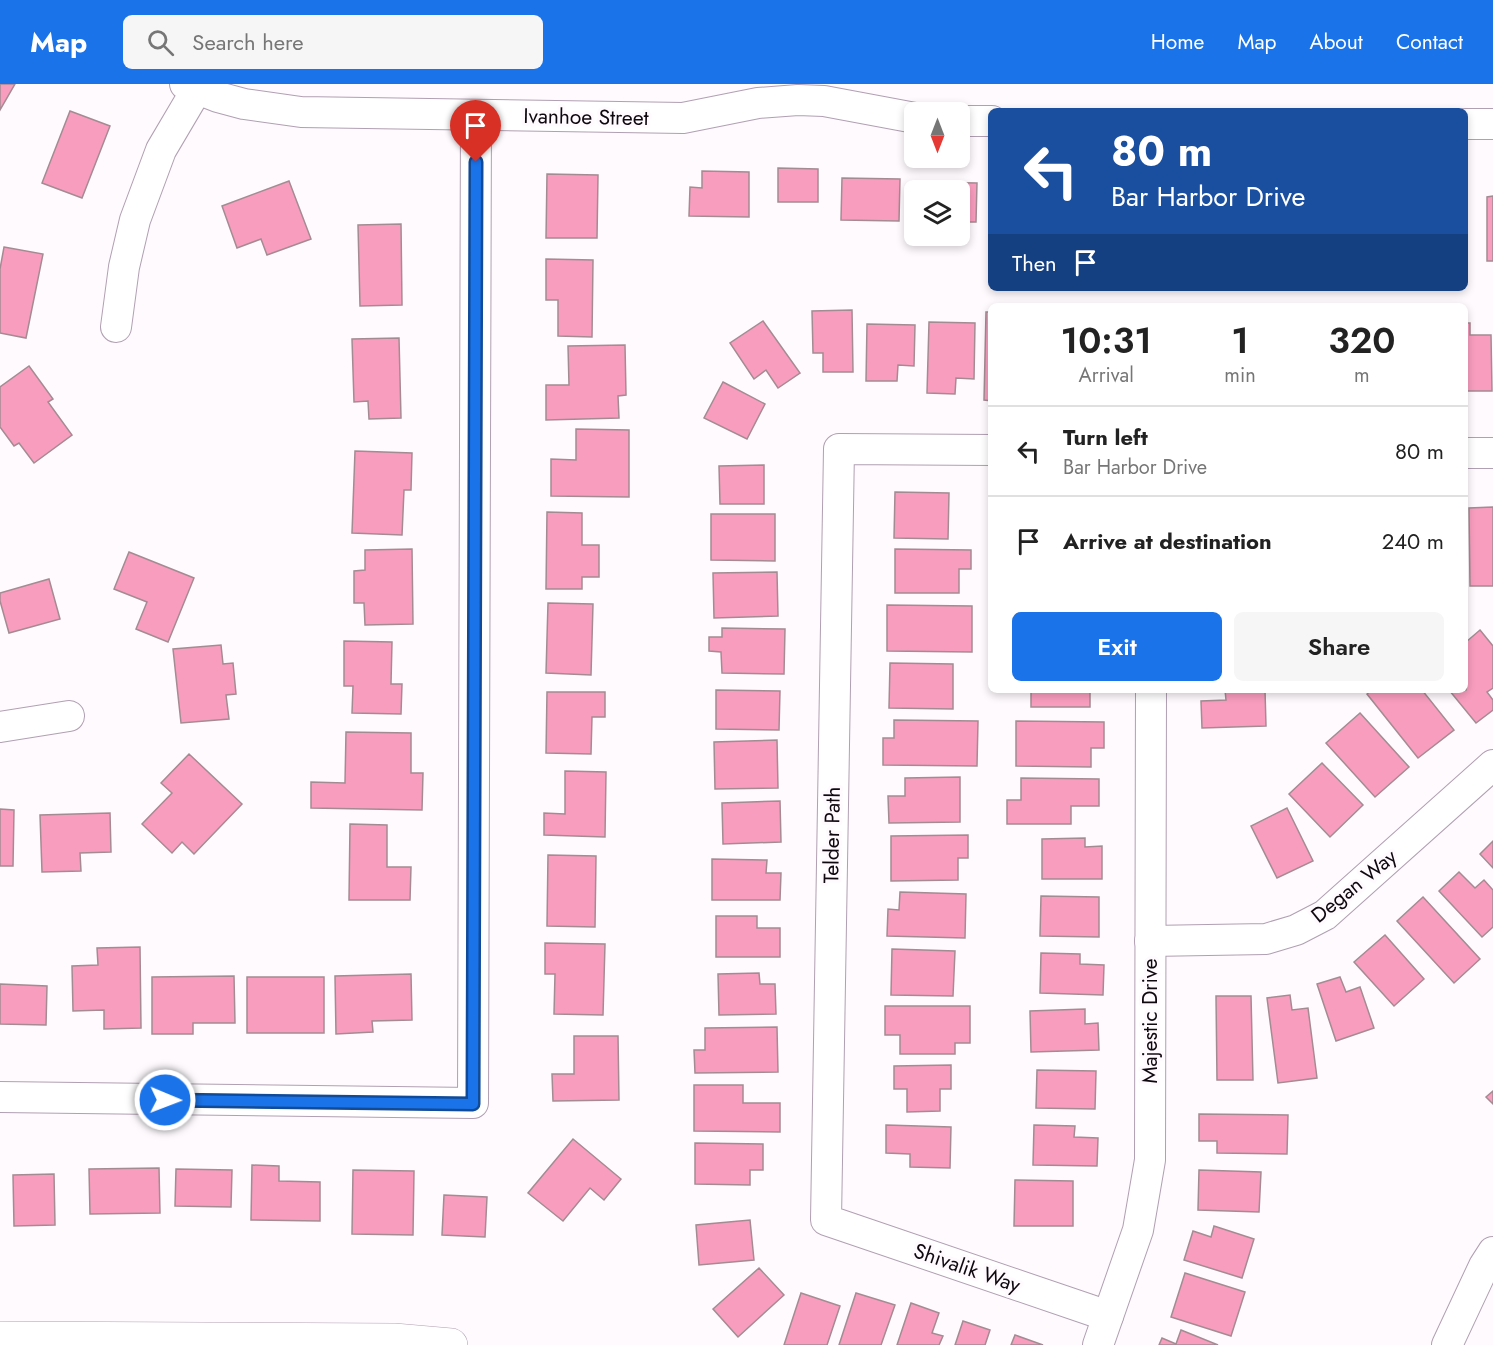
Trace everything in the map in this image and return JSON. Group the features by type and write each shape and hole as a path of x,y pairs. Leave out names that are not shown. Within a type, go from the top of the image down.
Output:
{"street":[{"name":"Ivanhoe Street","path":"191,86 244,105 301,112 683,118 758,103 798,100 824,101 904,116"},
{"path":"116,327 124,267 135,220 161,150 191,86"},
{"path":"0,1098 473,1104 476,115"},
{"path":"970,121 988,121"},
{"path":"1468,124 1493,124"},
{"name":"Telder Path","path":"826,1220 839,449 988,450"},
{"path":"1468,453 1493,453"},
{"name":"Majestic Drive","path":"1098,1345 1138,1230 1150,1160 1151,693"},
{"path":"0,728 69,716"},
{"name":"Degan Way","path":"1150,941 1266,939 1296,930 1325,915 1493,765"},
{"name":"Shivalik Way","path":"826,1220 1108,1316"},
{"path":"1447,1345 1464,1306 1493,1252"},
{"path":"0,1338 205,1342 394,1340 451,1345"}],"building":[{"path":"0,84 15,84 0,110"},
{"path":"70,111 110,126 82,198 42,183"},
{"path":"778,168 818,169 818,202 778,202"},
{"path":"702,171 749,172 749,217 689,216 690,187 702,188"},
{"path":"547,174 598,175 597,238 546,238"},
{"path":"842,178 900,179 899,221 841,220"},
{"path":"289,181 311,239 267,255 261,239 237,248 222,206"},
{"path":"970,183 977,183 976,222 970,222"},
{"path":"1493,196 1493,261 1487,261 1487,197"},
{"path":"401,224 402,305 360,306 358,225"},
{"path":"4,247 43,254 26,338 0,333 0,269"},
{"path":"546,259 593,260 592,337 558,336 558,300 546,300"},
{"path":"852,310 853,372 823,372 823,353 813,353 812,311"},
{"path":"986,312 988,312 988,400 984,400"},
{"path":"763,321 800,373 778,388 766,370 754,379 730,343"},
{"path":"929,322 975,323 974,379 956,378 955,394 927,393"},
{"path":"1468,323 1470,323 1470,335 1491,335 1492,391 1468,391"},
{"path":"867,324 915,325 914,366 898,365 897,381 866,381"},
{"path":"399,338 401,418 369,419 368,401 354,402 352,339"},
{"path":"625,345 626,395 618,396 619,418 546,420 546,385 569,385 568,346"},
{"path":"29,366 53,399 48,402 72,435 34,463 19,443 14,446 0,427 0,387"},
{"path":"723,382 765,404 747,439 704,418"},
{"path":"576,429 629,430 629,497 551,496 551,459 576,460"},
{"path":"355,451 412,453 411,490 404,490 402,535 352,533"},
{"path":"764,465 764,504 720,504 719,466"},
{"path":"895,492 949,493 948,539 894,538"},
{"path":"1493,507 1493,586 1470,586 1469,508"},
{"path":"547,512 582,513 582,545 599,545 599,577 582,577 582,589 546,589"},
{"path":"711,514 775,514 775,561 711,560"},
{"path":"412,549 413,624 365,625 364,603 354,603 354,571 365,570 365,550"},
{"path":"895,549 971,550 971,569 959,569 959,593 895,593"},
{"path":"129,552 194,578 168,642 136,629 147,602 114,589"},
{"path":"777,572 778,616 714,618 713,573"},
{"path":"49,579 60,619 9,633 0,593"},
{"path":"548,603 593,604 591,675 546,673"},
{"path":"887,605 972,606 972,652 887,651"},
{"path":"722,628 785,629 784,674 722,673 721,652 709,651 709,637 722,637"},
{"path":"1480,630 1493,646 1493,688 1487,692 1493,700 1493,710 1476,723 1451,693 1468,693 1468,640"},
{"path":"344,641 392,642 391,684 402,684 401,714 352,713 353,686 344,686"},
{"path":"221,645 223,664 233,663 236,694 226,695 229,719 181,723 173,649"},
{"path":"890,663 953,664 953,709 889,708"},
{"path":"716,690 780,691 779,730 716,729"},
{"path":"547,692 605,692 605,717 592,717 591,754 546,753"},
{"path":"1031,693 1090,693 1090,707 1031,707"},
{"path":"1225,693 1265,693 1266,726 1202,728 1201,701 1226,700"},
{"path":"1424,693 1454,730 1418,758 1367,694"},
{"path":"1360,713 1409,767 1375,797 1326,743"},
{"path":"894,720 978,721 977,766 883,765 883,738 894,738"},
{"path":"1016,721 1104,722 1104,748 1091,748 1091,767 1016,766"},
{"path":"346,732 411,733 411,773 423,773 422,810 311,808 311,782 345,783"},
{"path":"777,740 778,788 715,789 714,742"},
{"path":"189,754 242,804 194,854 182,842 172,853 142,824 172,793 161,783"},
{"path":"1322,763 1363,805 1330,837 1289,794"},
{"path":"565,771 606,772 605,837 544,835 544,813 565,814"},
{"path":"960,777 960,822 889,823 888,796 905,796 905,778"},
{"path":"1021,778 1099,779 1099,806 1071,806 1071,824 1007,824 1007,800 1021,800"},
{"path":"780,801 781,842 723,844 722,803"},
{"path":"1287,808 1313,861 1277,878 1251,826"},
{"path":"0,809 14,810 13,866 0,866"},
{"path":"110,813 111,852 80,853 81,871 42,872 40,815"},
{"path":"350,824 387,825 387,867 411,867 410,900 349,900"},
{"path":"968,835 968,858 958,858 958,880 891,881 891,836"},
{"path":"1085,838 1085,847 1102,846 1102,879 1042,879 1042,839"},
{"path":"1493,841 1493,868 1480,854"},
{"path":"548,855 596,856 595,927 547,926"},
{"path":"712,859 767,860 766,873 781,873 780,900 712,900"},
{"path":"1459,872 1475,888 1484,880 1493,890 1493,927 1482,937 1439,891"},
{"path":"900,892 966,894 965,938 887,936 888,909 899,910"},
{"path":"1041,896 1099,897 1099,937 1040,936"},
{"path":"1423,897 1480,959 1454,983 1397,921"},
{"path":"716,916 757,916 757,928 780,928 780,957 716,957"},
{"path":"1385,935 1424,979 1394,1006 1354,962"},
{"path":"545,943 605,944 603,1015 554,1014 555,974 545,974"},
{"path":"140,947 141,1028 104,1029 104,1010 73,1011 72,966 98,965 97,948"},
{"path":"892,949 955,951 953,996 891,995"},
{"path":"1041,953 1080,954 1080,964 1104,965 1103,995 1040,993"},
{"path":"759,973 760,984 775,984 776,1014 719,1015 718,974"},
{"path":"411,974 412,1020 372,1021 373,1032 336,1034 335,976"},
{"path":"234,976 235,1023 193,1023 193,1034 152,1034 152,977"},
{"path":"247,977 324,977 324,1033 247,1033"},
{"path":"1340,977 1346,992 1360,987 1374,1028 1336,1041 1317,984"},
{"path":"0,984 47,986 46,1025 0,1024"},
{"path":"1290,995 1292,1010 1308,1008 1317,1078 1278,1083 1267,998"},
{"path":"1216,996 1251,996 1253,1080 1217,1080"},
{"path":"885,1006 970,1006 970,1043 955,1043 955,1054 900,1054 900,1035 885,1035"},
{"path":"1085,1009 1085,1024 1098,1023 1099,1050 1031,1052 1030,1011"},
{"path":"777,1027 778,1072 695,1073 694,1050 705,1050 705,1028"},
{"path":"574,1036 618,1036 619,1100 553,1101 552,1074 574,1074"},
{"path":"951,1065 951,1089 940,1089 940,1111 907,1112 907,1089 894,1089 894,1066"},
{"path":"1037,1070 1096,1071 1095,1109 1036,1108"},
{"path":"694,1085 743,1085 743,1103 780,1103 780,1132 694,1131"},
{"path":"1493,1091 1493,1104 1486,1097"},
{"path":"1199,1114 1288,1115 1287,1154 1217,1153 1217,1141 1199,1141"},
{"path":"886,1125 951,1127 950,1168 910,1167 910,1154 886,1153"},
{"path":"1034,1125 1075,1126 1074,1137 1098,1138 1097,1166 1033,1165"},
{"path":"573,1139 621,1179 604,1200 590,1188 563,1221 528,1193"},
{"path":"695,1143 763,1144 763,1170 750,1170 750,1185 695,1184"},
{"path":"252,1165 279,1166 279,1181 320,1182 320,1221 251,1220"},
{"path":"159,1168 160,1213 90,1214 89,1169"},
{"path":"176,1169 232,1170 231,1207 175,1206"},
{"path":"353,1170 414,1171 413,1235 352,1234"},
{"path":"1199,1170 1261,1172 1259,1212 1198,1210"},
{"path":"54,1174 55,1225 14,1226 13,1175"},
{"path":"1015,1180 1073,1181 1073,1226 1014,1226"},
{"path":"444,1195 487,1197 485,1237 442,1235"},
{"path":"750,1220 754,1260 699,1265 696,1225"},
{"path":"1214,1226 1254,1239 1242,1278 1184,1260 1193,1231 1211,1237"},
{"path":"759,1268 784,1295 738,1337 713,1309"},
{"path":"1185,1273 1245,1292 1231,1336 1171,1317"},
{"path":"801,1293 840,1306 827,1345 784,1345"},
{"path":"856,1293 895,1305 881,1345 839,1345"},
{"path":"911,1303 939,1313 932,1333 943,1336 939,1345 897,1345"},
{"path":"963,1321 990,1330 985,1345 955,1345"},
{"path":"1181,1330 1218,1345 1159,1345 1162,1338 1176,1344"},
{"path":"1015,1335 1043,1345 1011,1345"}],"route":[{"path":"165,1100 473,1104 476,162"}]}
